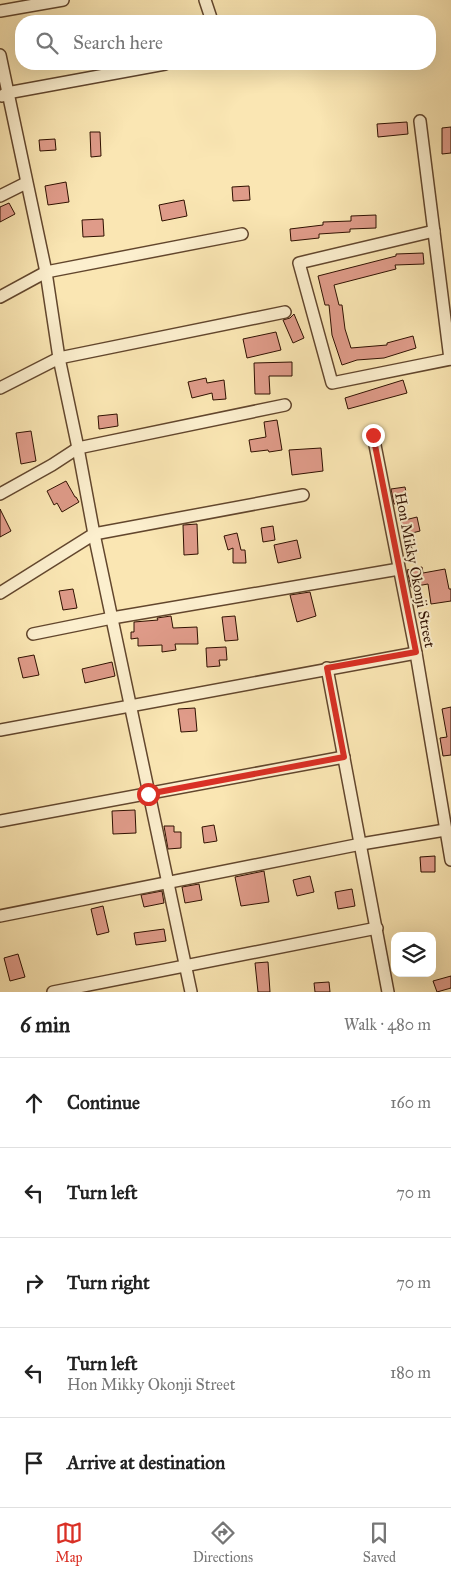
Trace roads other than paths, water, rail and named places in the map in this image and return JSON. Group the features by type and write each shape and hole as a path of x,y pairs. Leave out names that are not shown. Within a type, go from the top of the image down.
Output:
{"street":[{"path":"0,11 63,0"},
{"path":"205,0 210,15"},
{"path":"0,55 4,95 46,272 59,358 94,534 129,707 191,992"},
{"path":"4,95 134,70"},
{"path":"420,121 434,230 450,359 332,383 300,263 434,230"},
{"path":"0,196 26,183"},
{"path":"0,297 46,272 242,234"},
{"path":"0,388 59,358 285,312"},
{"path":"0,494 78,448 285,405"},
{"name":"Hon Mikky Okonji Street","path":"373,435 416,652 451,860"},
{"path":"0,593 94,534 303,495"},
{"path":"33,634 112,618 399,569"},
{"path":"0,730 416,652"},
{"path":"327,668 388,992"},
{"path":"0,821 344,757"},
{"path":"0,916 361,844 445,830"},
{"path":"53,992 377,928"}]}
